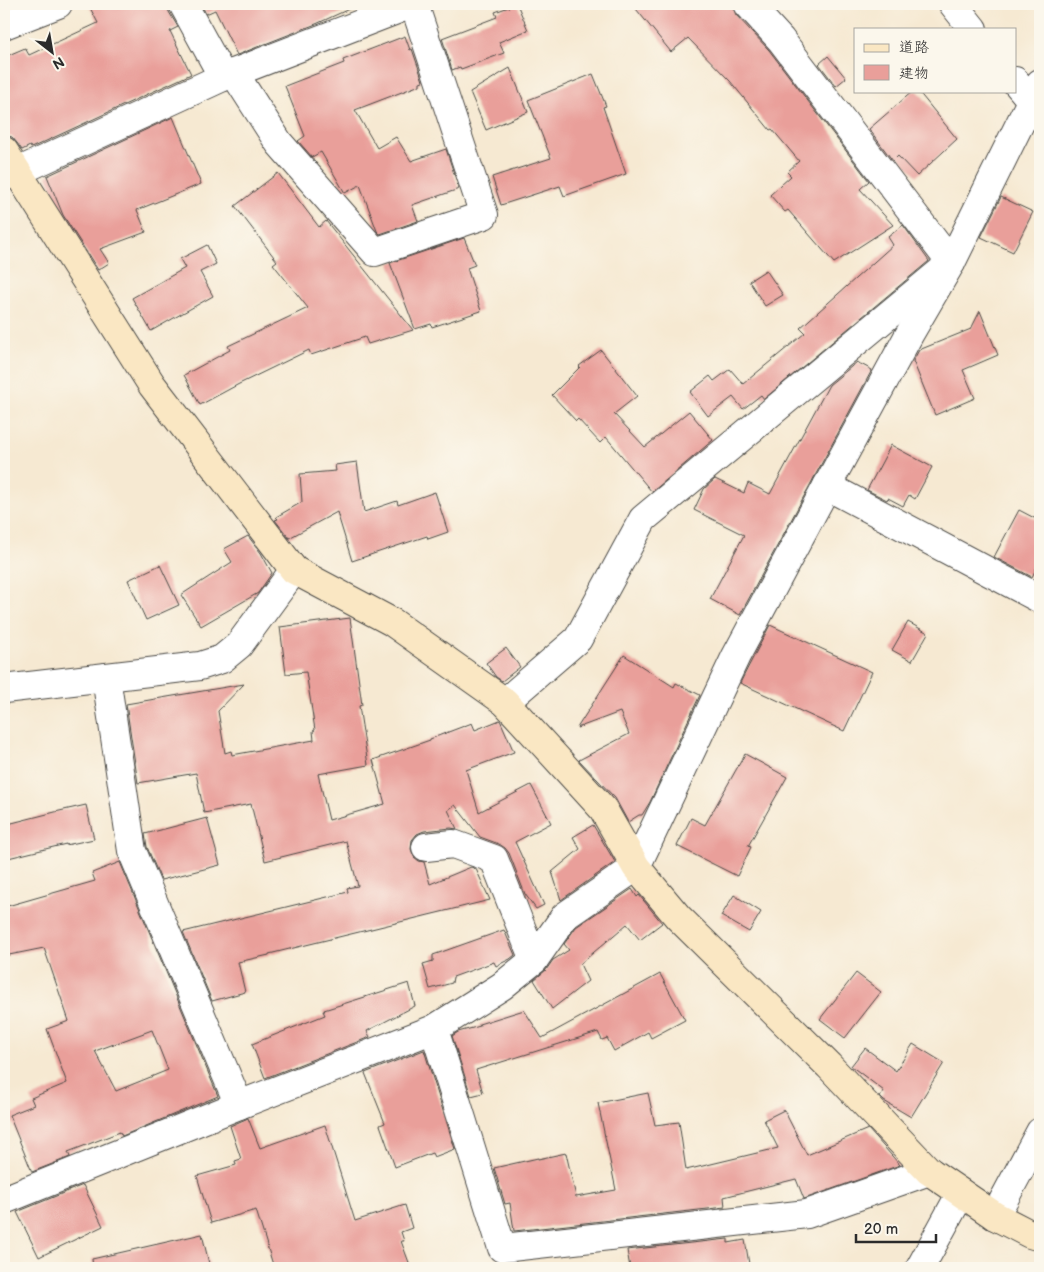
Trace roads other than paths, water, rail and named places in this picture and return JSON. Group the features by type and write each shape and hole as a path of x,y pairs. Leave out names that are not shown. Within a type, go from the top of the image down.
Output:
{"street":[{"path":"4,26 58,4"},
{"path":"183,4 229,75 279,143 375,252 484,215 413,4 229,75 8,166 152,384 294,570 392,622 505,702 603,809 636,867 678,917 829,1066 929,1172 995,1216 1030,1234 1040,1237"},
{"path":"748,4 781,40 951,263"},
{"path":"953,4 972,28"},
{"path":"4,1200 434,1029 502,986 534,960 565,916 636,867 736,656 826,486 951,263 1030,101"},
{"path":"505,702 578,639 642,518 951,263"},
{"path":"826,486 1040,599"},
{"path":"4,689 200,666 222,659 239,645 294,570"},
{"path":"106,677 132,851 239,1105"},
{"path":"426,847 453,844 494,859 534,960"},
{"path":"434,1029 502,1248 807,1214 929,1172"},
{"path":"995,1216 1040,1132"},
{"path":"920,1268 961,1193"}]}
